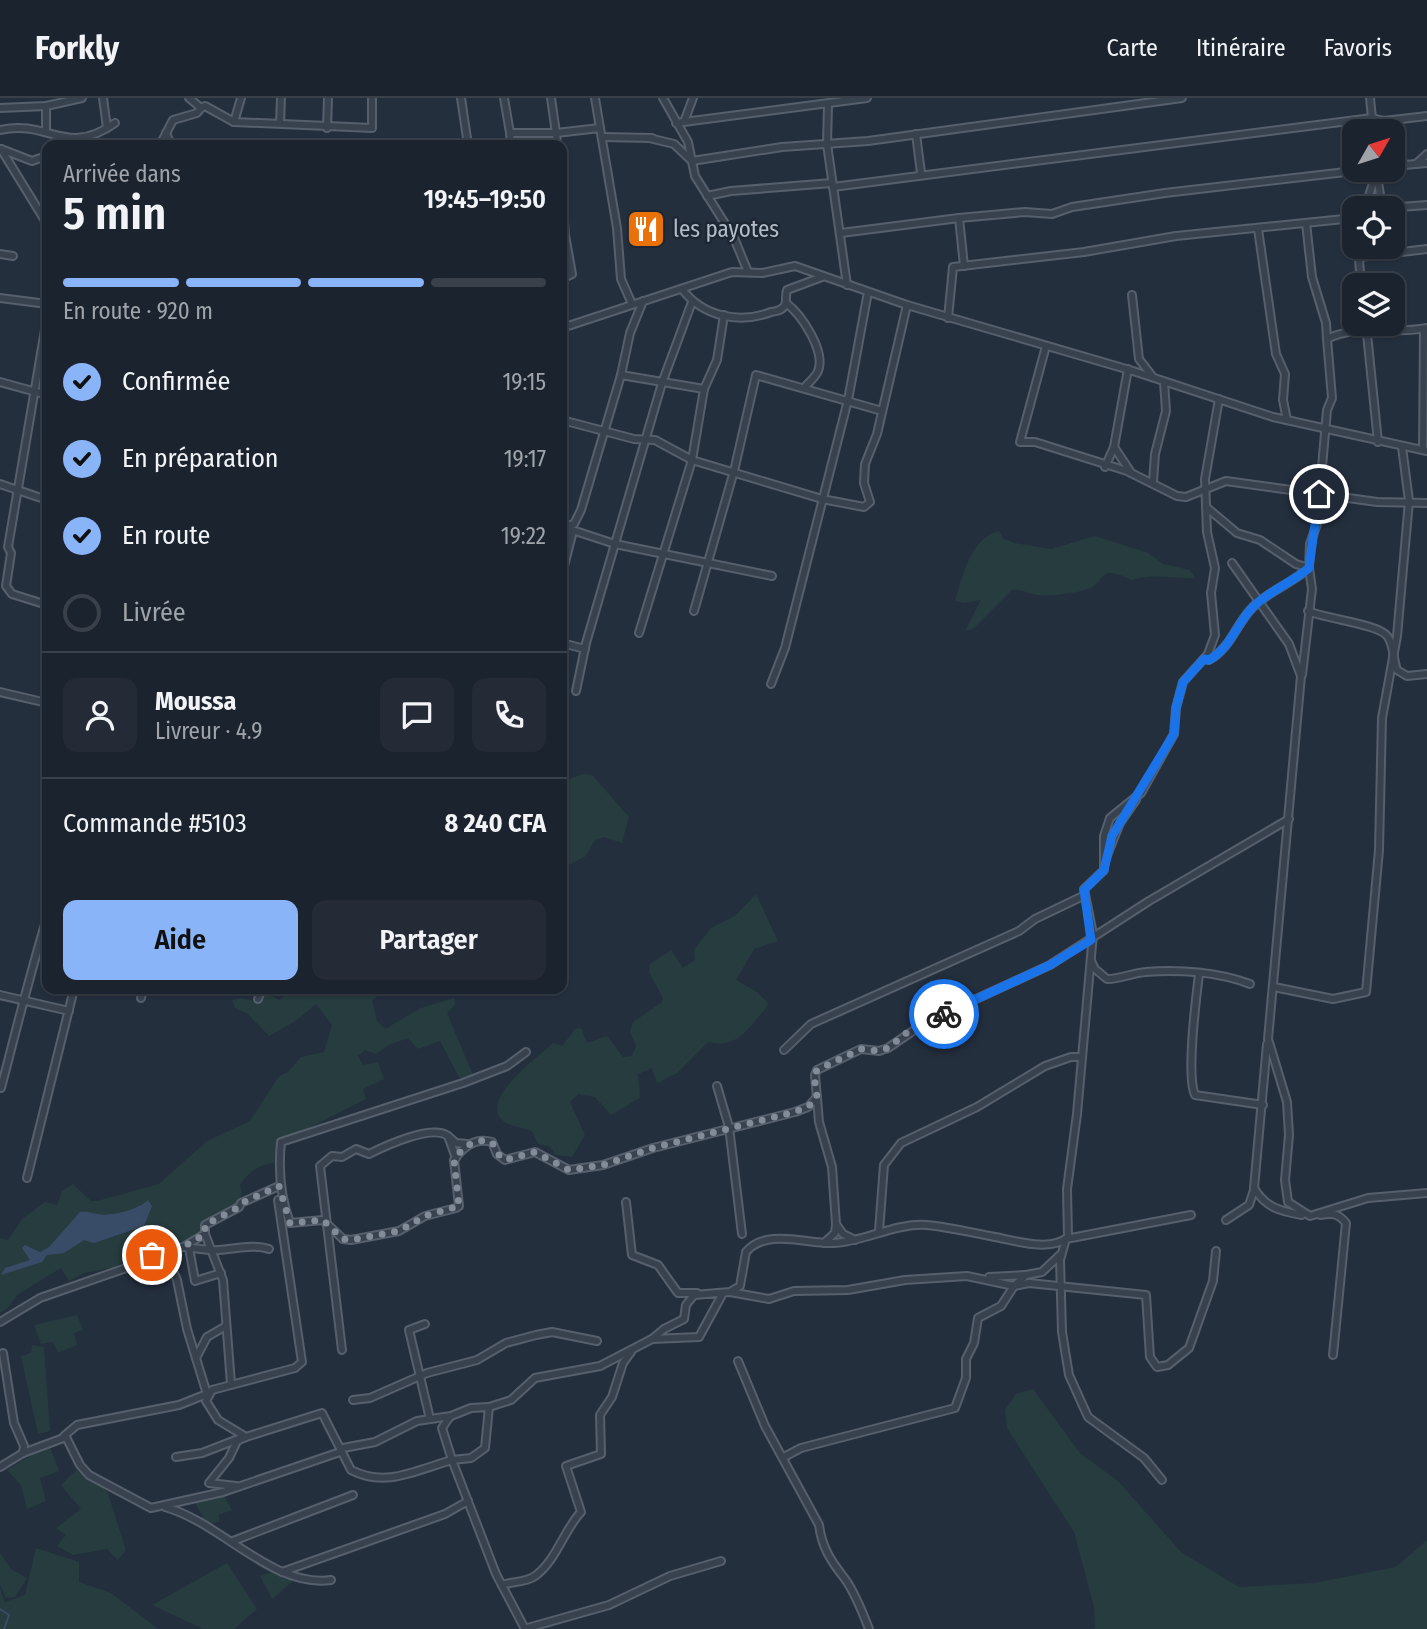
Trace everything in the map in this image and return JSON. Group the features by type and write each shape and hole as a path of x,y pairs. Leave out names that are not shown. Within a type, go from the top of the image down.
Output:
{"street":[{"path":"0,108 46,106 82,98"},
{"path":"103,98 107,128"},
{"path":"190,98 201,108"},
{"path":"234,122 241,98"},
{"path":"279,123 281,98"},
{"path":"327,128 328,98"},
{"path":"162,140 175,118 197,113 205,106 234,122 372,128 372,98"},
{"path":"461,98 467,140"},
{"path":"504,98 511,140"},
{"path":"551,98 557,140"},
{"path":"595,98 617,228 621,279 632,304"},
{"path":"663,98 680,122 688,142 692,171 734,237 748,272"},
{"path":"680,122 693,98"},
{"path":"680,122 867,98"},
{"path":"692,161 1182,98"},
{"path":"1370,98 1372,118"},
{"path":"828,105 827,144 847,285"},
{"path":"46,106 46,131"},
{"path":"707,196 731,191 833,185 1372,118 1384,121 1426,117"},
{"path":"0,130 21,127 46,131 65,139 90,137 115,123"},
{"path":"510,133 556,133 600,128"},
{"path":"166,133 169,140"},
{"path":"916,134 920,173"},
{"path":"602,136 688,142"},
{"path":"649,138 674,144 692,161"},
{"path":"1,148 32,161 42,158"},
{"path":"1,148 42,216"},
{"path":"1416,164 1427,154"},
{"path":"1405,165 1427,163"},
{"path":"841,233 1025,212 1052,214 1072,206 1342,172"},
{"path":"1405,207 1427,205"},
{"path":"959,218 964,266"},
{"path":"948,317 953,267 1084,252 1175,236 1342,219"},
{"path":"1226,1220 1249,1205 1254,1188 1301,676 1306,656 1312,589 1309,568 1327,430 1327,410 1332,398 1326,323 1312,277 1306,223"},
{"path":"1258,229 1276,354 1285,374 1283,400 1287,420"},
{"path":"567,247 573,268 572,274 567,276"},
{"path":"1405,252 1427,249"},
{"path":"0,254 13,256"},
{"path":"567,326 732,272 795,266 907,305 1128,369 1287,420 1378,442 1425,450 1425,329 1405,328"},
{"path":"682,289 692,302 724,315 743,319 759,318 781,310 786,303 787,290 822,277"},
{"path":"771,684 785,648 848,400 868,292"},
{"path":"1132,295 1139,359 1153,378"},
{"path":"0,298 42,303"},
{"path":"567,526 574,524 579,517 621,375 630,333 643,301"},
{"path":"576,691 585,649 662,383 692,302"},
{"path":"786,303 806,322 819,363 817,374 804,388"},
{"path":"567,421 634,439 667,444 692,460 822,499 864,507 869,504 864,483 865,464 882,411 907,305"},
{"path":"639,633 661,553 692,460 704,389 717,360 724,315"},
{"path":"1326,339 1342,334"},
{"path":"1368,336 1378,442"},
{"path":"1046,346 1020,442 1035,442 1135,475 1153,482 1169,493 1186,497 1226,481 1377,502 1409,500 1427,503"},
{"path":"42,354 17,489 8,547 11,553 3,586 12,594 42,603"},
{"path":"1105,467 1114,447 1116,429 1122,414 1128,369"},
{"path":"621,375 704,389"},
{"path":"694,611 705,564 734,471 756,375 882,411"},
{"path":"1153,482 1155,454 1166,411 1164,382"},
{"path":"0,383 42,393"},
{"path":"626,1202 632,1255 658,1265 678,1293 727,1293 769,1299 794,1291 848,1290 905,1280 1026,1275 1042,1272 1061,1253 1069,1231 1068,1178 1090,960 1091,940 1084,890 1100,876 1104,863 1104,836 1110,818 1123,806 1137,799 1174,734 1176,708 1183,682 1204,659 1215,635 1211,593 1215,568 1207,531 1205,488 1210,436 1219,399"},
{"path":"1114,447 1116,455 1135,475"},
{"path":"1274,987 1333,999 1366,992 1379,850 1382,718 1393,660 1409,500 1402,447"},
{"path":"0,484 42,498"},
{"path":"1206,507 1237,533 1260,540 1296,564 1309,568"},
{"path":"567,529 615,544 772,576"},
{"path":"567,554 573,531"},
{"path":"1232,563 1289,644 1301,676"},
{"path":"1204,659 1209,660 1229,645 1243,618 1258,602 1288,585 1309,568"},
{"path":"1308,611 1326,619 1384,631 1392,646 1397,670 1407,676 1427,674"},
{"path":"567,644 585,649"},
{"path":"0,692 42,702"},
{"path":"824,1243 835,1233 836,1224 832,1167 819,1122 814,1075 817,1070 861,1049 879,1051 888,1048 910,1030 1050,965 1149,901 1289,819"},
{"path":"784,1050 811,1024 1019,931 1044,914 1083,896"},
{"path":"1,1088 42,931"},
{"path":"1090,960 1095,970 1107,979 1148,971 1176,970 1231,976 1250,984"},
{"path":"1199,974 1191,1087 1195,1095 1263,1105"},
{"path":"27,1178 73,994"},
{"path":"141,998 142,994"},
{"path":"258,999 260,994"},
{"path":"0,995 24,1003 69,1011"},
{"path":"1268,1039 1287,1102 1289,1135 1285,1180 1288,1202 1310,1216 1368,1198 1427,1193"},
{"path":"0,1467 23,1452 64,1436 77,1425 179,1405 230,1384 295,1368 302,1362 278,1187 282,1170 281,1142 463,1083 507,1066 526,1052"},
{"path":"879,1231 884,1165 901,1143 977,1107 1045,1066 1071,1057 1081,1057"},
{"path":"717,1086 729,1127 742,1234"},
{"path":"342,1350 320,1166 323,1161 356,1149 369,1154 403,1139 440,1132 456,1143 489,1140 505,1160 535,1152 569,1170 615,1163 653,1148 801,1110 817,1097"},
{"path":"448,1136 456,1158"},
{"path":"278,1187 290,1223 319,1220 326,1222 343,1239 351,1240 399,1231 425,1216 459,1206 453,1167 456,1158 467,1144"},
{"path":"230,1384 221,1273 205,1234 205,1225 278,1187"},
{"path":"1254,1188 1262,1200 1275,1210 1310,1216 1331,1213 1341,1216 1346,1223 1333,1354"},
{"path":"652,1339 699,1336 727,1293 742,1283 746,1252 754,1244 786,1239 824,1243 856,1240 879,1231 927,1225 1025,1242 1056,1244 1191,1215"},
{"path":"836,1224 843,1234 856,1240"},
{"path":"186,1247 205,1234"},
{"path":"0,1322 40,1298 165,1252 186,1247 211,1248 218,1251 230,1247 248,1249 261,1245 269,1249"},
{"path":"186,1247 195,1281 221,1273"},
{"path":"978,1278 1014,1286 1029,1283 1146,1295 1150,1357 1157,1367 1168,1365 1191,1344 1213,1281 1216,1251"},
{"path":"165,1252 177,1280 187,1329 208,1394 206,1401 218,1420 246,1437"},
{"path":"1061,1253 1062,1332 1067,1365 1083,1410 1112,1437 1144,1458 1162,1480"},
{"path":"784,1457 801,1448 955,1408 966,1378 966,1359 974,1343 978,1318 1001,1306 1014,1286 1026,1275"},
{"path":"64,1436 69,1439 76,1459 89,1475 147,1507 164,1507 241,1486 340,1452 346,1447 375,1443 392,1432 430,1419 512,1400 535,1378 600,1366 631,1352 684,1319 690,1299 699,1293"},
{"path":"425,1324 409,1329 430,1419"},
{"path":"197,1358 206,1337 226,1326"},
{"path":"353,1400 370,1398 453,1364 477,1360 506,1343 542,1333 569,1334 597,1341"},
{"path":"502,1585 523,1581 539,1573 560,1543 571,1521 581,1512 566,1466 601,1454 600,1415 612,1397 623,1363 631,1352"},
{"path":"3,1353 14,1423 24,1446 23,1452"},
{"path":"738,1361 765,1426 819,1525 820,1540 830,1562 845,1580 869,1629"},
{"path":"176,1458 202,1453 322,1413 351,1469 377,1480 389,1479 452,1460 471,1458 485,1448 489,1407"},
{"path":"452,1416 442,1428 452,1460 502,1585 524,1628 609,1605 670,1576 721,1561"},
{"path":"241,1486 209,1483 229,1458 237,1441 246,1437"},
{"path":"233,1541 353,1495"},
{"path":"282,1572 445,1514 468,1501"},
{"path":"164,1507 182,1513 233,1541 282,1572 311,1583 331,1580"}],"green space":[{"path":"999,531 1004,539 1014,543 1051,549 1095,536 1148,553 1163,564 1190,570 1195,578 1155,577 1132,580 1107,573 1092,587 1068,594 1039,595 1012,590 973,629 965,631 981,600 964,603 955,601 965,570 981,541"},
{"path":"582,774 592,775 629,817 622,843 604,837 595,840 586,856 569,865 567,860 567,780"},
{"path":"756,894 778,941 754,949 736,980 757,992 768,1003 743,1034 725,1043 708,1042 677,1073 657,1083 652,1068 638,1074 640,1098 611,1115 595,1097 578,1094 570,1102 585,1135 572,1157 556,1155 549,1146 538,1144 532,1131 501,1119 497,1110 499,1100 514,1078 553,1043 562,1046 575,1029 581,1028 587,1043 607,1036 623,1057 632,1056 636,1046 630,1032 633,1022 662,1002 663,998 649,972 650,964 671,950 683,968 695,960 694,950 711,928 735,916"},
{"path":"267,994 280,1000 285,994 381,994 372,1000 377,1021 385,1029 421,1008 454,998 455,1005 447,1013 473,1075 460,1079 440,1041 418,1049 408,1038 389,1045 376,1054 365,1050 358,1056 363,1065 378,1062 384,1079 363,1089 366,1099 277,1144 274,1163 251,1172 240,1185 242,1195 236,1203 209,1222 198,1235 110,1268 84,1273 69,1281 61,1268 17,1295 8,1308 0,1313 0,1238 8,1240 22,1219 45,1202 57,1205 62,1191 73,1184 91,1201 97,1201 159,1184 207,1141 250,1121 279,1076 288,1072 301,1057 324,1052 332,1025 316,1004 294,1022 269,1036 248,1014 235,1008 232,1000 241,998 259,1002"},
{"path":"77,1315 83,1330 74,1333 77,1345 58,1353 53,1342 41,1344 34,1325"},
{"path":"32,1345 44,1347 50,1431 38,1434 21,1356 31,1353"},
{"path":"1033,1389 1080,1453 1118,1481 1181,1552 1239,1587 1314,1583 1396,1567 1427,1540 1427,1629 1091,1629 1095,1628 1094,1607 1074,1532 1007,1428 1005,1410 1016,1394"},
{"path":"49,1444 59,1471 40,1478 46,1501 27,1509 21,1485 7,1470"},
{"path":"76,1470 107,1491 126,1550 118,1560 107,1549 73,1555 57,1546 66,1535 56,1528 81,1509 61,1485"},
{"path":"223,1494 232,1510 218,1515 220,1521 207,1525 193,1499"},
{"path":"36,1548 79,1562 79,1582 111,1593 158,1629 0,1629 0,1589 5,1602 25,1595"},
{"path":"0,1553 11,1569 27,1578 15,1597 6,1598 0,1585"},
{"path":"227,1563 257,1609 234,1629 203,1629 152,1605"},
{"path":"276,1571 293,1581 272,1599 260,1576"}],"water":[{"path":"148,1200 152,1206 144,1226 94,1243 84,1240 64,1253 47,1255 42,1262 1,1275 5,1268 30,1260 22,1248 25,1245 40,1252 49,1247 80,1212 103,1215 117,1213 132,1209"}],"waterway":[{"path":"0,1609 9,1615 4,1629"}],"way so far":[{"path":"152,1255 183,1247 205,1234 205,1225 222,1214 279,1186 290,1223 323,1220 343,1239 351,1240 384,1231 399,1231 425,1216 459,1206 453,1167 454,1160 467,1144 486,1140 492,1142 498,1154 505,1160 535,1152 569,1170 615,1163 653,1148 794,1112 808,1107 817,1097 814,1075 817,1070 838,1063 861,1049 879,1051 888,1048 910,1030 944,1014"}],"place":[{"name":"les payotes","path":"646,229"}],"route":[{"path":"944,1014 980,995 1050,965 1091,940 1093,934 1083,896 1084,890 1104,870 1112,836 1141,793 1174,734 1176,708 1183,682 1204,659 1209,660 1219,655 1229,645 1251,608 1309,568 1310,544 1317,524 1319,494"}]}
